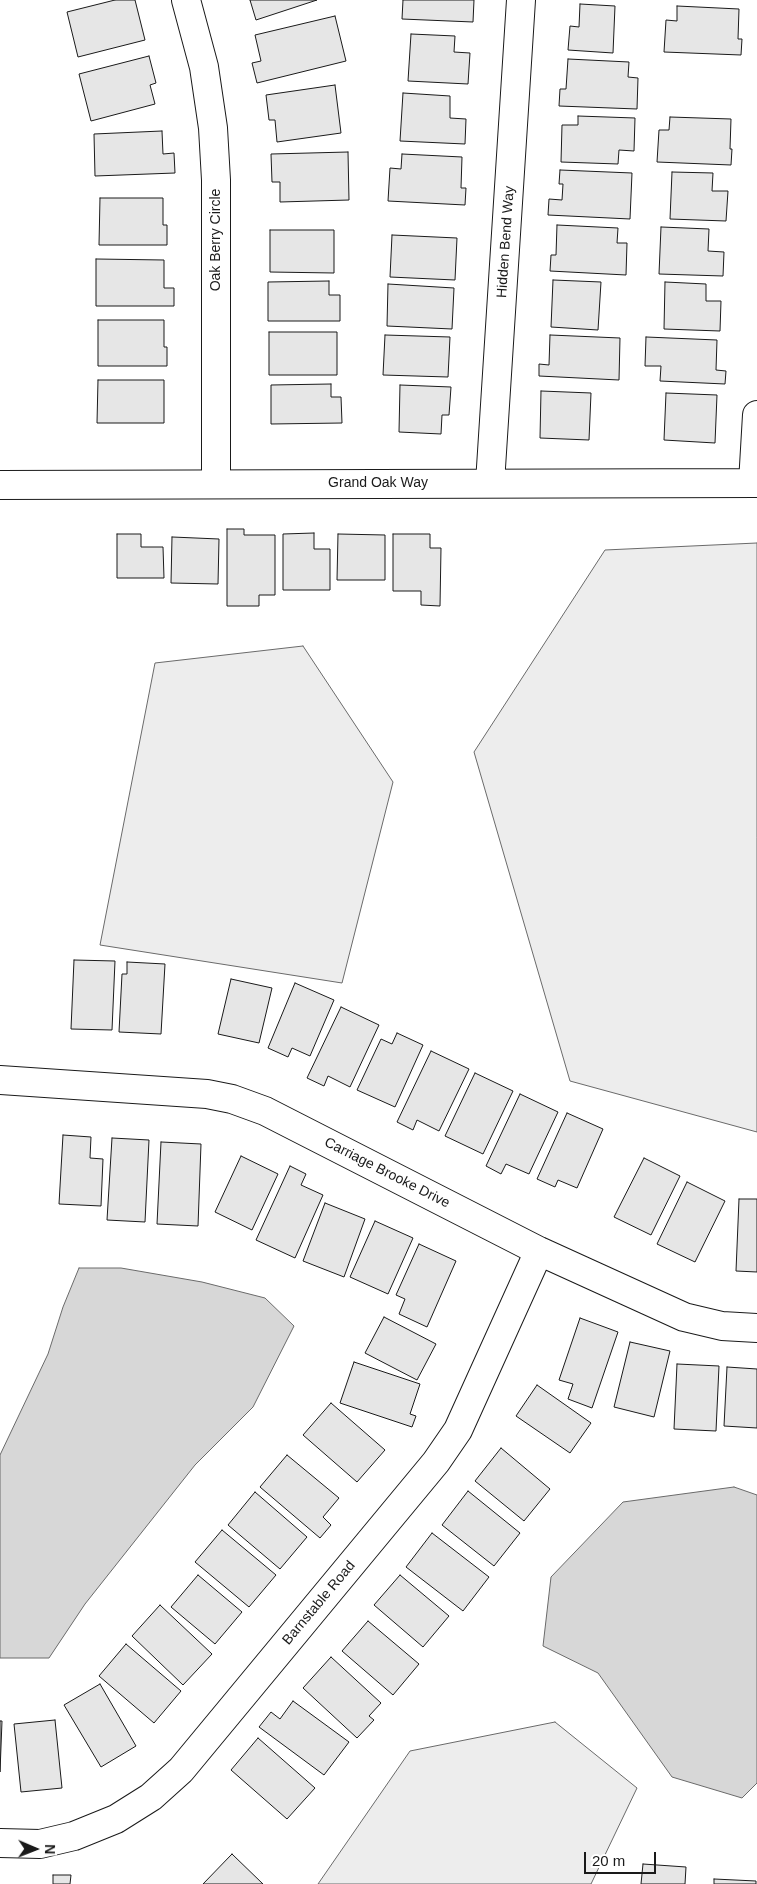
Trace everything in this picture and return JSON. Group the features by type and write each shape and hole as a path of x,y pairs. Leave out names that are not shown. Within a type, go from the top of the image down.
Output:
{"street":[{"name":"Oak Berry Circle","path":"186,0 204,66 213,128 216,180 216,484"},
{"name":"Hidden Bend Way","path":"490,483 521,0"},
{"path":"755,483 757,415"},
{"name":"Grand Oak Way","path":"0,485 755,483"},
{"name":"Carriage Brooke Drive","path":"0,1080 207,1094 232,1100 265,1111 538,1251 684,1317 722,1326 757,1328"},
{"name":"Barnstable Road","path":"0,1843 40,1844 74,1836 116,1819 151,1797 182,1770 436,1462 458,1430 538,1251"}],"shaded area":[{"path":"757,543 757,1132 570,1081 474,752 605,550"},
{"path":"303,646 393,782 342,983 100,945 155,663"},
{"path":"79,1268 121,1268 202,1282 265,1298 294,1326 253,1407 195,1465 85,1604 49,1658 0,1658 0,1455 48,1354 63,1307"},
{"path":"734,1487 757,1495 757,1783 742,1798 672,1777 598,1673 543,1646 551,1577 623,1502"},
{"path":"555,1722 637,1788 591,1884 318,1884 410,1751"}],"building":[{"path":"115,0 135,0 145,40 78,57 67,12"},
{"path":"250,0 317,0 256,20"},
{"path":"403,0 474,0 473,22 402,19"},
{"path":"580,4 615,6 613,53 568,50 570,26 579,27"},
{"path":"677,6 739,9 738,39 742,39 741,55 664,52 666,20 677,21"},
{"path":"335,16 346,61 257,83 252,63 261,61 255,35"},
{"path":"411,34 455,36 454,52 470,53 468,84 408,81"},
{"path":"149,56 156,83 150,85 155,104 91,121 79,74"},
{"path":"568,59 629,62 628,77 638,78 637,109 559,106 560,89 566,89"},
{"path":"335,85 341,133 277,142 275,120 269,120 266,95"},
{"path":"403,93 450,96 450,118 466,119 465,144 400,141"},
{"path":"578,116 635,118 634,151 619,150 618,164 561,162 562,125 578,125"},
{"path":"670,117 731,119 731,165 657,162 659,130 669,130"},
{"path":"162,131 163,154 174,153 175,173 95,176 94,134"},
{"path":"348,152 349,200 280,202 280,182 272,182 271,154"},
{"path":"402,154 462,157 461,188 466,188 465,205 388,201 390,168 401,169"},
{"path":"560,170 632,173 630,219 548,215 549,199 562,200 563,184 559,184"},
{"path":"672,172 713,173 712,191 728,191 726,221 670,219"},
{"path":"100,198 163,198 163,225 167,225 167,245 99,245"},
{"path":"557,225 618,228 617,243 627,243 626,275 550,271 551,255 556,255"},
{"path":"661,227 709,229 708,251 724,252 723,276 659,274"},
{"path":"270,230 334,230 334,273 270,272"},
{"path":"392,235 457,238 455,280 390,277"},
{"path":"96,259 164,260 164,288 174,288 174,306 96,306"},
{"path":"553,280 601,282 598,330 551,327"},
{"path":"329,281 329,295 340,295 340,321 268,321 268,282"},
{"path":"665,282 706,284 706,301 721,301 720,331 664,329"},
{"path":"388,284 454,288 452,329 387,326"},
{"path":"98,320 164,320 164,347 167,347 167,366 98,366"},
{"path":"269,332 337,332 337,375 269,375"},
{"path":"385,335 450,337 448,377 383,375"},
{"path":"550,335 620,338 619,380 539,376 539,364 549,365"},
{"path":"646,337 717,340 716,370 726,371 725,384 660,381 661,366 645,366"},
{"path":"98,380 164,380 164,423 97,423"},
{"path":"331,384 331,397 341,397 342,423 271,424 271,385"},
{"path":"400,385 451,387 449,415 442,415 441,434 399,432"},
{"path":"541,391 591,393 589,440 540,438"},
{"path":"666,393 717,395 715,443 664,440"},
{"path":"227,529 244,529 244,535 275,535 275,595 259,595 259,606 227,606"},
{"path":"314,533 314,549 330,549 330,590 283,590 283,534"},
{"path":"117,534 141,534 141,547 163,547 164,578 117,578"},
{"path":"338,534 385,535 385,580 337,580"},
{"path":"393,534 430,534 430,548 441,548 440,606 421,605 421,591 393,591"},
{"path":"172,537 219,539 218,584 171,583"},
{"path":"74,960 115,961 112,1030 71,1029"},
{"path":"127,962 165,964 161,1034 119,1032 122,974 127,974"},
{"path":"231,979 272,988 259,1043 218,1034"},
{"path":"295,983 334,1000 310,1056 292,1048 288,1057 268,1048"},
{"path":"341,1007 379,1025 350,1087 328,1076 324,1086 307,1078"},
{"path":"397,1033 423,1045 395,1107 357,1090 381,1039 392,1044"},
{"path":"431,1051 469,1069 439,1131 417,1120 413,1130 397,1122"},
{"path":"475,1073 513,1091 483,1154 445,1136"},
{"path":"520,1094 558,1112 529,1174 506,1164 501,1174 486,1166"},
{"path":"567,1113 603,1129 577,1188 558,1180 555,1187 537,1179"},
{"path":"63,1135 91,1137 90,1158 103,1159 101,1206 59,1204"},
{"path":"112,1138 149,1140 145,1222 107,1220"},
{"path":"161,1142 201,1144 198,1226 157,1224"},
{"path":"241,1156 278,1174 252,1230 215,1212"},
{"path":"644,1158 680,1176 651,1235 614,1217"},
{"path":"290,1166 306,1174 301,1185 323,1195 295,1258 256,1240"},
{"path":"687,1182 725,1201 695,1262 657,1244"},
{"path":"739,1199 757,1199 757,1272 736,1271"},
{"path":"325,1203 365,1219 344,1277 303,1261"},
{"path":"375,1221 413,1238 388,1294 350,1277"},
{"path":"419,1244 456,1261 427,1327 399,1314 405,1299 396,1295"},
{"path":"384,1317 436,1344 417,1380 365,1353"},
{"path":"580,1318 618,1332 592,1408 568,1399 573,1384 559,1380"},
{"path":"630,1342 670,1351 654,1417 614,1407"},
{"path":"354,1362 420,1384 410,1414 416,1416 412,1427 340,1403"},
{"path":"677,1364 719,1366 716,1431 674,1429"},
{"path":"727,1367 757,1369 757,1428 724,1426"},
{"path":"537,1385 591,1423 570,1453 516,1416"},
{"path":"331,1403 385,1450 357,1482 303,1435"},
{"path":"501,1448 550,1489 524,1521 475,1481"},
{"path":"287,1455 339,1498 323,1517 331,1525 320,1538 260,1487"},
{"path":"468,1491 520,1533 494,1566 442,1525"},
{"path":"255,1492 307,1537 280,1569 228,1525"},
{"path":"222,1530 276,1575 249,1607 195,1562"},
{"path":"432,1533 489,1577 463,1611 406,1567"},
{"path":"198,1575 242,1612 215,1644 171,1607"},
{"path":"400,1575 449,1616 423,1647 374,1605"},
{"path":"160,1605 212,1654 183,1685 132,1636"},
{"path":"368,1621 419,1664 393,1695 342,1651"},
{"path":"126,1644 181,1691 154,1723 99,1676"},
{"path":"331,1657 381,1703 369,1716 374,1720 357,1738 303,1688"},
{"path":"100,1684 136,1746 101,1767 64,1705"},
{"path":"293,1701 349,1742 324,1775 259,1727 271,1712 280,1719"},
{"path":"55,1720 62,1788 21,1792 14,1724"},
{"path":"0,1721 2,1721 0,1772"},
{"path":"258,1738 315,1788 287,1819 231,1770"},
{"path":"232,1854 263,1884 203,1884"},
{"path":"643,1864 686,1867 685,1884 641,1884"},
{"path":"53,1875 71,1875 70,1884 53,1884"},
{"path":"714,1879 756,1881 756,1884 714,1884"}]}
